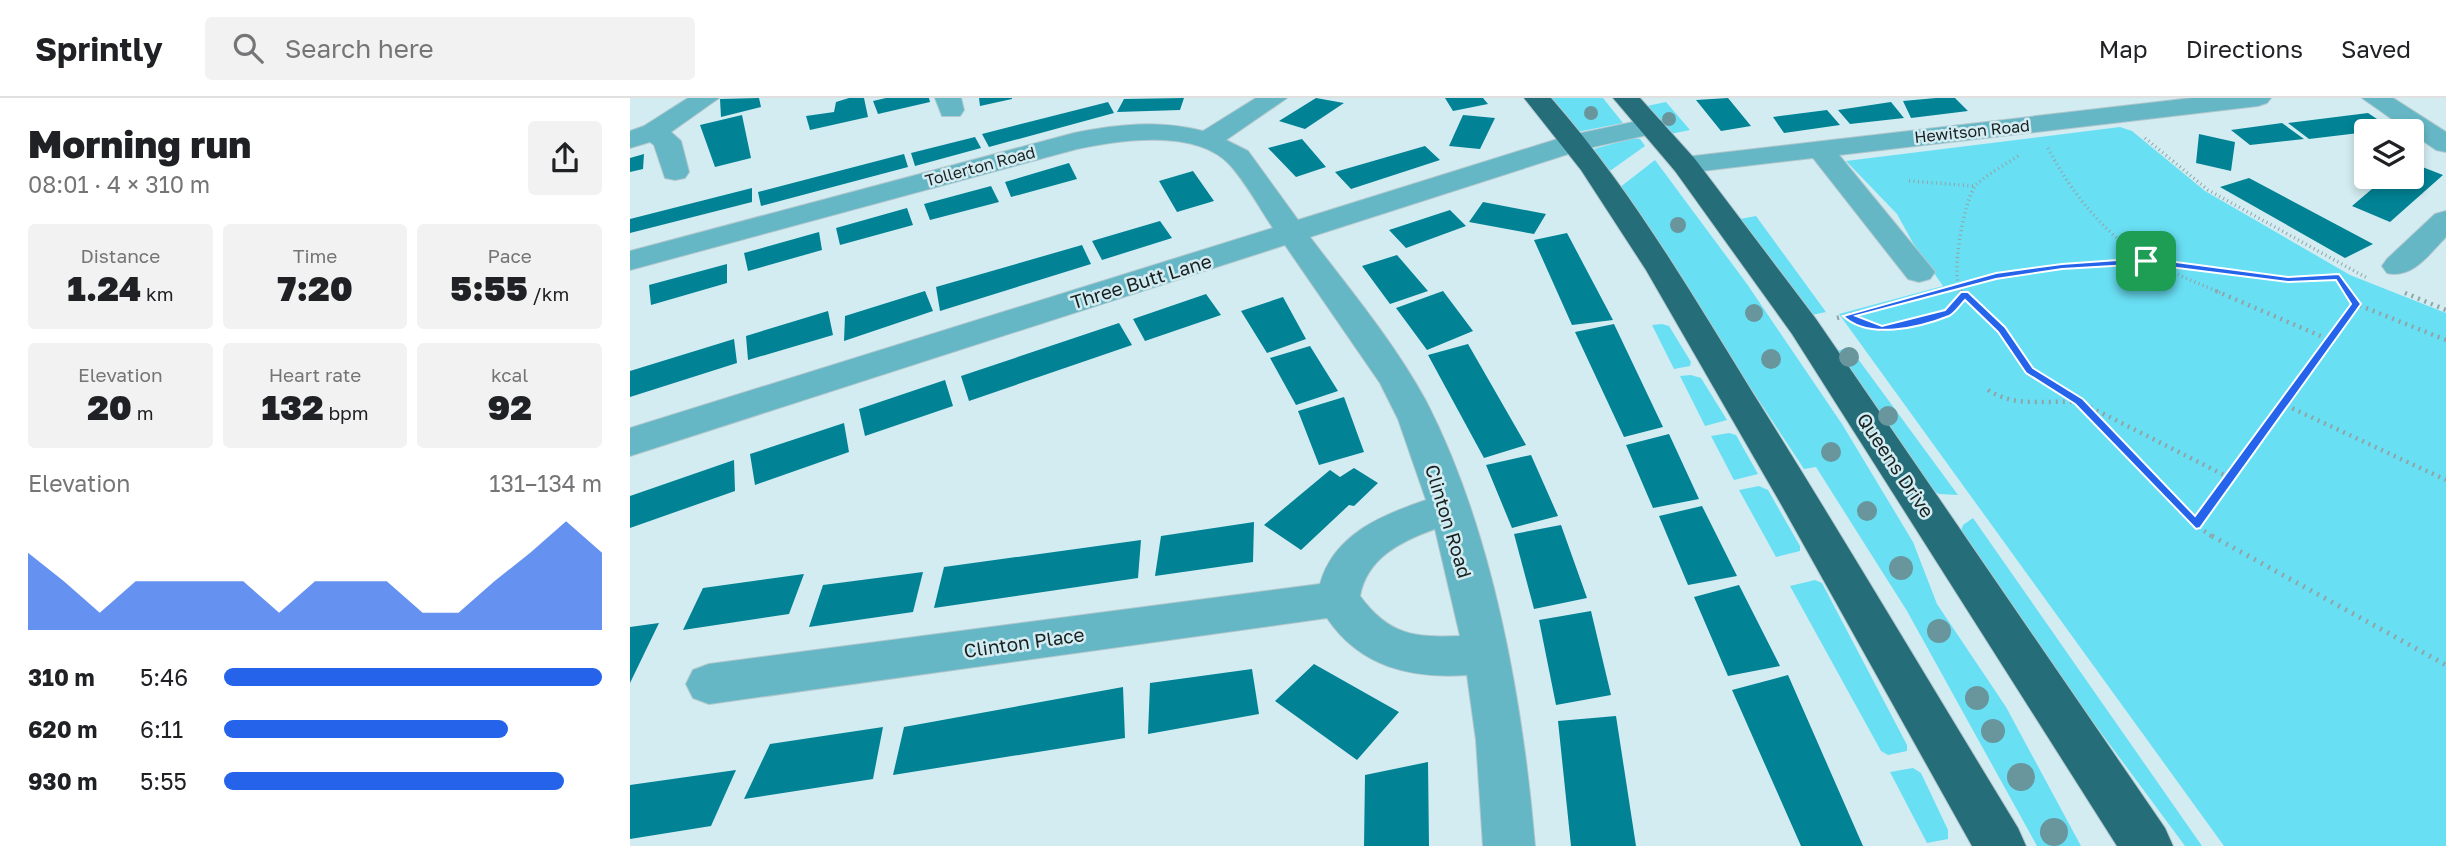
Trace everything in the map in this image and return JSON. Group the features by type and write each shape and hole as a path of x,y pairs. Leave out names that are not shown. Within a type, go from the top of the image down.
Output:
{"highway":[{"path":"1537,98 1577,142 1678,296 2000,846"},
{"name":"Queens Drive","path":"1626,98 1685,165 1804,327 2147,846"}],"street":[{"path":"642,136 706,98"},
{"path":"1208,140 1273,98"},
{"path":"2028,98 2050,132"},
{"name":"Hewitson Road","path":"1685,165 2025,125 2050,132 2117,115 2258,98"},
{"path":"2375,98 2446,144"},
{"name":"Three Butt Lane","path":"630,442 1577,142 1652,126"},
{"name":"Tollerton Road","path":"630,261 1074,141 1125,131 1171,131 1208,140 1238,157 1292,233"},
{"path":"642,136 667,141 675,172"},
{"path":"1819,148 1924,288"},
{"path":"2392,280 2446,220"},
{"name":"Clinton Road","path":"1292,233 1374,346 1415,418 1448,509 1485,654 1508,813 1509,846"},
{"path":"1448,509 1408,522 1369,542 1342,578 1338,599 1360,628 1395,651 1430,658 1485,654"},
{"name":"Clinton Place","path":"709,684 1338,599"}],"path":[{"path":"2117,115 2208,190 2354,273 2392,280 2446,310"},
{"path":"2025,125 2050,132"},
{"path":"2050,132 1975,186 1961,231 1955,280 1957,288 2002,330 2029,371 2079,402 2230,478"},
{"path":"2050,132 2069,190 2091,220 2146,261 2330,340"},
{"path":"1909,181 1975,186"},
{"path":"1804,327 1848,316 1924,288 1957,288 1996,276 2062,266 2146,261 2288,279 2339,277 2356,304 2446,340"},
{"path":"1848,316 1859,323 1882,329 1948,313 1965,295"},
{"path":"2196,525 2356,304"},
{"path":"1909,324 1917,328"},
{"path":"1988,390 1994,396 2015,401 2079,402 2196,525 2223,544 2446,665"},
{"path":"2283,404 2446,480"}],"shaded area":[{"path":"1550,98 1603,98 1623,123 1577,132"},
{"path":"1666,102 1690,130 1670,134 1647,106"},
{"path":"2120,127 2132,131 2205,191 2350,275 2446,313 2446,846 2224,846 1839,314 1943,286 1913,243 1897,214 1846,161"},
{"path":"1633,138 1640,139 1645,146 1607,173 1594,149"},
{"path":"1655,160 1747,284 1842,424 1913,542 1937,604 2006,707 2081,846 2037,846 1907,611 1816,467 1804,469 1619,188"},
{"path":"1756,216 1826,312 1812,315 1740,219"},
{"path":"1652,325 1669,326 1691,362 1690,366 1674,369"},
{"path":"1850,348 1958,495 1939,494 1928,488 1835,351"},
{"path":"1680,376 1701,378 1727,420 1705,426"},
{"path":"1729,433 1736,435 1758,474 1734,480 1711,436"},
{"path":"1759,486 1768,490 1800,546 1800,551 1776,557 1739,490"},
{"path":"1973,518 2202,846 2185,846 2051,665 1961,531 1963,525"},
{"path":"1815,580 1822,583 1907,745 1907,751 1888,755 1881,751 1790,586"},
{"path":"1913,768 1921,773 1948,830 1948,839 1927,843 1890,772"}],"building":[{"path":"759,98 761,107 721,117 720,99"},
{"path":"849,98 864,98 868,117 810,130 806,116 834,112 836,102"},
{"path":"886,98 929,98 930,102 878,114 873,101"},
{"path":"979,98 1012,98 1012,99 980,106"},
{"path":"1184,98 1180,110 1117,112 1124,99"},
{"path":"1316,98 1344,103 1305,129 1279,121"},
{"path":"1445,98 1483,98 1488,104 1453,111"},
{"path":"1728,98 1751,126 1721,131 1696,100"},
{"path":"1955,98 1968,111 1911,118 1903,101"},
{"path":"1108,102 1114,113 989,147 982,134"},
{"path":"1891,102 1904,118 1850,124 1838,110"},
{"path":"1827,110 1840,125 1784,133 1773,117"},
{"path":"2368,113 2377,119 2354,119 2354,134 2309,139 2288,123"},
{"path":"742,115 751,158 715,167 700,125"},
{"path":"1463,115 1495,118 1480,149 1449,146"},
{"path":"2282,123 2304,139 2250,145 2231,130"},
{"path":"2199,134 2235,142 2231,171 2196,163"},
{"path":"975,137 981,148 915,166 911,153"},
{"path":"1302,139 1326,167 1296,177 1268,148"},
{"path":"1425,146 1440,160 1351,189 1335,172"},
{"path":"644,154 643,169 630,172 630,158"},
{"path":"904,154 908,167 761,206 758,192"},
{"path":"1069,163 1077,179 1011,197 1005,182"},
{"path":"2424,168 2443,175 2390,222 2352,206 2372,189 2424,189"},
{"path":"1193,171 1214,201 1177,212 1159,181"},
{"path":"2249,178 2373,244 2345,258 2220,187"},
{"path":"991,186 999,202 930,220 924,204"},
{"path":"752,188 752,202 630,233 630,219"},
{"path":"1483,202 1546,214 1534,234 1469,222"},
{"path":"907,208 913,225 840,245 836,228"},
{"path":"1450,210 1466,226 1406,248 1389,230"},
{"path":"1160,221 1172,238 1102,260 1092,241"},
{"path":"819,232 822,250 748,271 744,253"},
{"path":"1567,233 1613,320 1572,325 1534,240"},
{"path":"1082,245 1091,264 940,311 936,287"},
{"path":"1397,255 1428,291 1390,304 1362,266"},
{"path":"727,264 727,283 651,305 649,285"},
{"path":"925,291 933,311 844,341 845,316"},
{"path":"1443,291 1473,331 1427,350 1396,308"},
{"path":"1206,294 1221,315 1145,341 1133,319"},
{"path":"1283,297 1306,339 1267,353 1241,311"},
{"path":"828,311 833,335 748,360 746,336"},
{"path":"1119,323 1132,345 969,401 961,376"},
{"path":"1614,324 1663,427 1624,437 1575,332"},
{"path":"734,339 737,363 630,397 630,371"},
{"path":"1468,344 1526,445 1484,458 1428,355"},
{"path":"1310,346 1338,391 1296,405 1270,358"},
{"path":"945,380 953,406 865,436 859,409"},
{"path":"1344,397 1364,452 1319,465 1298,411"},
{"path":"844,423 849,452 755,485 750,454"},
{"path":"1669,434 1699,499 1653,508 1626,445"},
{"path":"1531,455 1558,516 1512,528 1486,465"},
{"path":"734,460 735,491 630,528 630,496"},
{"path":"1354,468 1378,483 1354,506 1349,505 1301,550 1264,525 1330,470 1340,477"},
{"path":"1702,506 1737,576 1688,585 1659,516"},
{"path":"1254,522 1253,562 1155,576 1161,536"},
{"path":"1561,525 1587,598 1534,609 1514,534"},
{"path":"1141,540 1138,578 934,608 944,567"},
{"path":"923,572 913,612 809,627 823,585"},
{"path":"804,574 789,614 683,630 703,588"},
{"path":"1739,585 1780,666 1728,676 1694,597"},
{"path":"1591,611 1611,695 1556,705 1539,620"},
{"path":"659,623 630,683 630,627"},
{"path":"1314,664 1399,712 1357,760 1275,701"},
{"path":"1252,669 1259,714 1148,734 1150,683"},
{"path":"1788,675 1863,846 1801,846 1732,690"},
{"path":"1123,687 1125,738 893,775 904,727"},
{"path":"1616,716 1636,846 1571,846 1558,721"},
{"path":"883,727 873,779 744,799 770,744"},
{"path":"1428,762 1429,846 1364,846 1365,775"},
{"path":"736,770 711,826 630,839 630,785"}],"route":[{"path":"2146,261 2288,279 2339,277 2356,304 2196,525 2079,402 2029,371 2002,330 1965,295 1948,313 1882,329 1859,323 1848,316 1996,276 2062,266 2146,261"}]}
